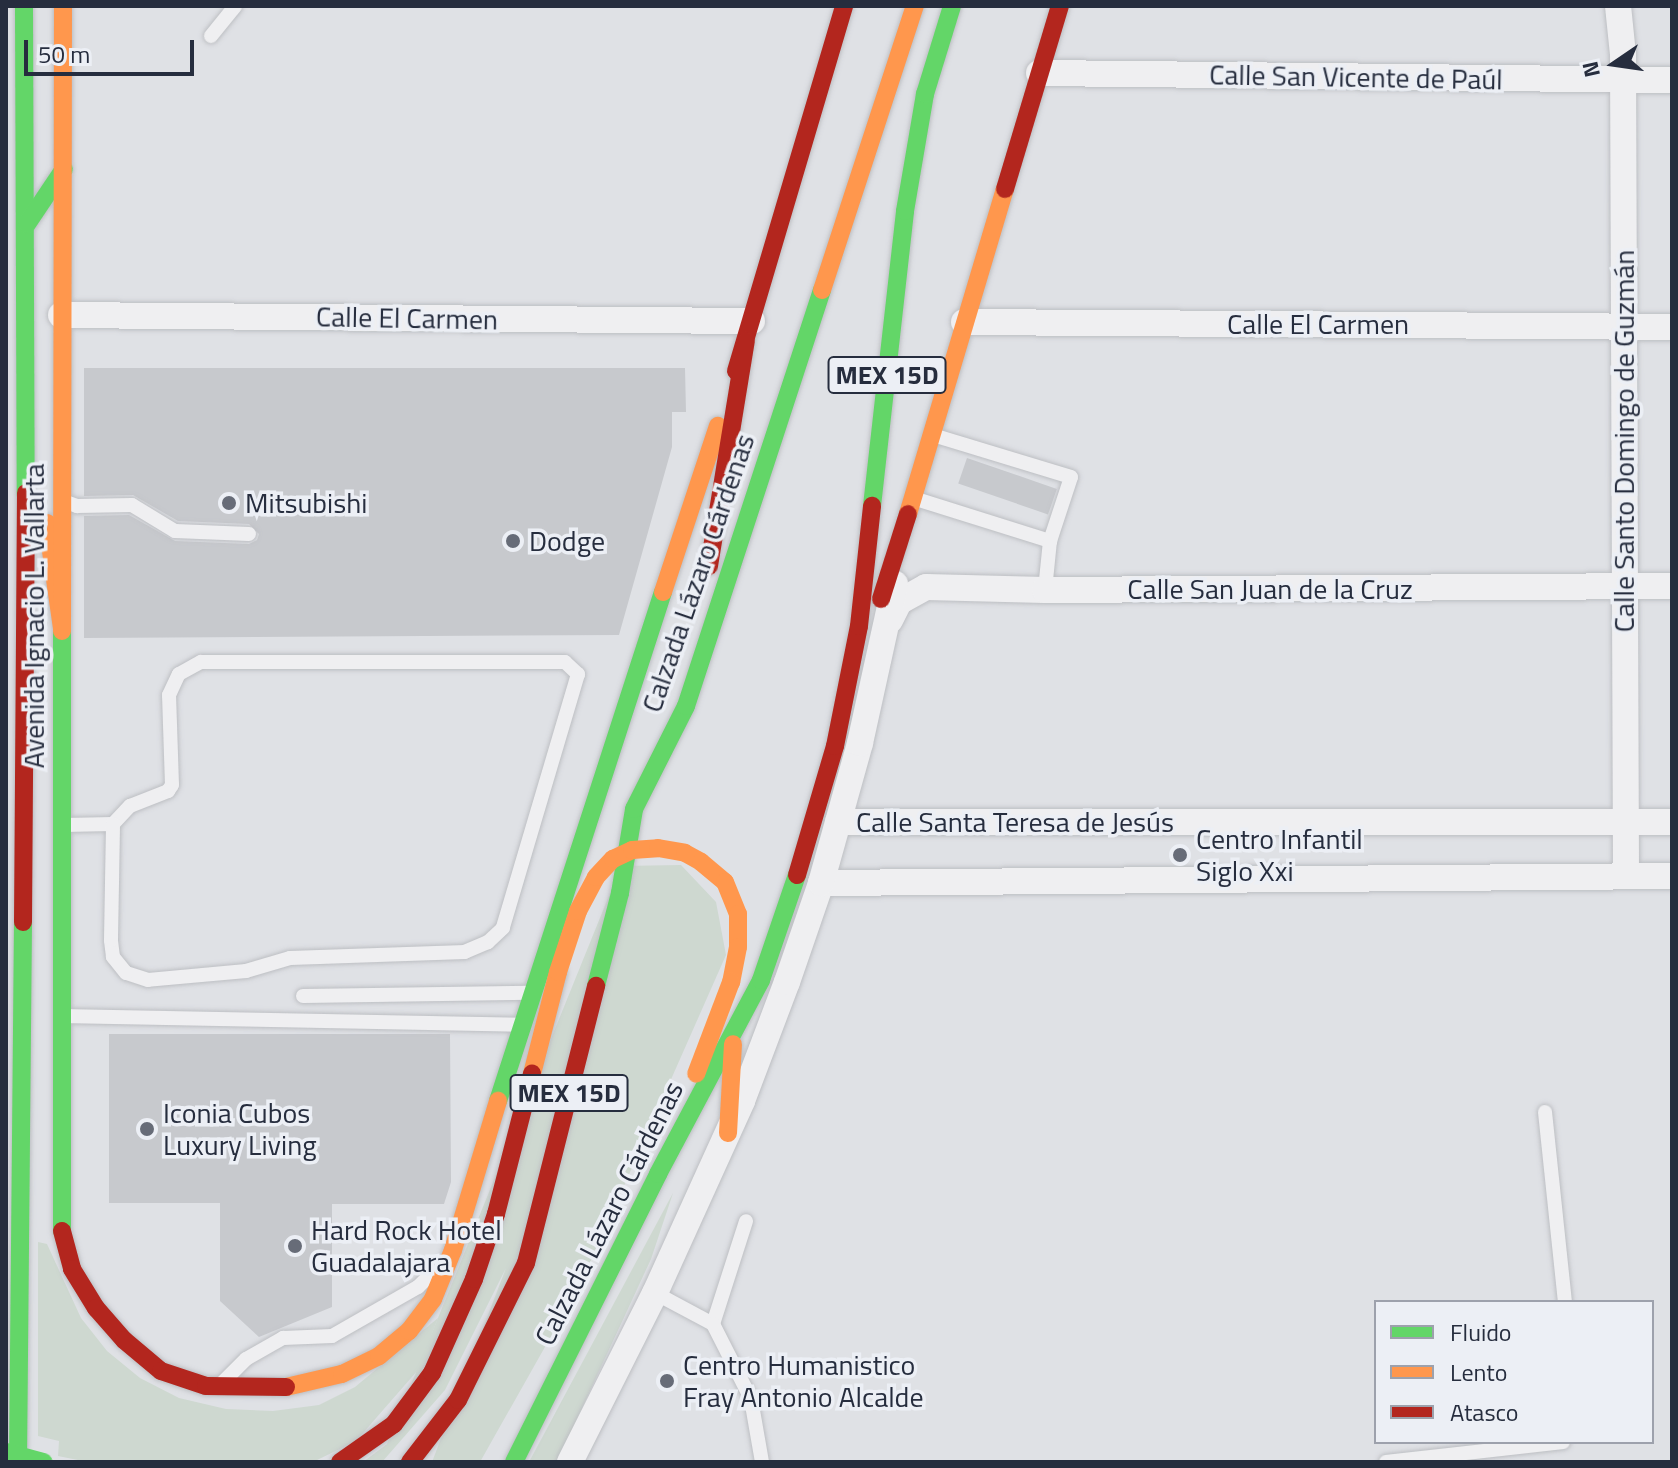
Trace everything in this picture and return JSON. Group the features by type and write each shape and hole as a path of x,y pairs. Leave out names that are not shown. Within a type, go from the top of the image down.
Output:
{"main road":[{"name":"Avenida Ignacio L. Vallarta","path":"18,1462 27,388 24,6"},
{"name":"Avenida Ignacio L. Vallarta","path":"63,6 61,1226 72,1269 96,1308 124,1340 161,1371 219,1386 295,1386 342,1374 379,1356 409,1331 433,1299 469,1201"},
{"path":"432,1373 460,1269 469,1201 521,1025 749,331 844,6"},
{"name":"Calzada Lázaro Cárdenas","path":"410,1462 458,1400 526,1263 620,893 634,809 686,706 915,6"},
{"name":"Calzada Lázaro Cárdenas","path":"514,1462 658,1174 761,980 805,852 835,746 859,626 905,211 925,94 952,6"},
{"path":"835,746 1060,6"},
{"path":"27,224 64,169"},
{"path":"686,706 749,331"},
{"path":"27,388 62,629"},
{"path":"340,1462 394,1424 432,1373 474,1279 496,1214 558,972 578,911 596,877 613,859 632,850 658,848 685,853 725,882 738,914 738,947 731,982 658,1174"},
{"path":"487,1145 558,972"},
{"path":"728,1133 734,1079 733,1034"},
{"path":"6,1452 44,1462"}],"street":[{"name":"Calle Santo Domingo de Guzmán","path":"1618,6 1623,80 1626,876"},
{"name":"Calle San Vicente de Paúl","path":"1039,73 1672,80"},
{"name":"Calle El Carmen","path":"61,315 749,331"},
{"name":"Calle El Carmen","path":"964,322 1672,327"},
{"path":"570,1462 655,1293 728,1133 782,997 821,883 838,822 887,626 910,506"},
{"name":"Calle San Juan de la Cruz","path":"887,626 899,602 926,587 1045,590 1672,586"},
{"name":"Calle Santa Teresa de Jesús","path":"838,822 1672,822"},
{"name":"Calle Santa Teresa de Jesús","path":"821,883 1672,876"}],"lane":[{"path":"211,36 235,6"},
{"path":"930,434 1071,477 1050,541 1045,590"},
{"path":"62,501 77,506 132,505 175,531 249,534"},
{"path":"910,506 1050,541"},
{"path":"62,825 113,824 130,806 168,791 172,785 169,695 179,674 201,662 565,662 578,674 503,928 488,942 465,952 290,958 246,971 148,980 126,973 113,957 111,940 113,824"},
{"path":"303,996 531,993"},
{"path":"61,1016 521,1025"},
{"path":"1545,1112 1565,1300"},
{"path":"713,1324 746,1221"},
{"path":"219,1386 246,1359 283,1338 332,1336 406,1294 418,1287 453,1250"},
{"path":"655,1293 713,1324 751,1399 762,1462"},
{"path":"1386,1462 1545,1444"}],"shaded area":[{"path":"681,865 716,902 726,955 581,1283 480,1462 432,1462 506,1268 445,1390 382,1462 363,1462 387,1444 621,866"},
{"path":"673,1193 651,1259 557,1462 529,1462"},
{"path":"38,1242 47,1244 81,1318 107,1351 140,1378 179,1398 226,1409 273,1411 319,1405 355,1387 438,1318 418,1370 356,1441 313,1462 88,1462 58,1456 59,1441 38,1436"}],"building":[{"path":"84,368 685,368 686,412 672,412 672,447 619,635 84,638 84,516 129,515 175,541 249,544 257,540 259,534 249,524 178,521 133,495 84,496"},
{"path":"967,458 1057,489 1048,514 958,484"},
{"path":"109,1034 450,1034 451,1182 444,1204 332,1204 332,1307 259,1337 220,1301 220,1203 109,1203"}],"traffic: fast":[{"path":"24,6 26,493"},
{"path":"872,506 905,211 925,94 952,6"},
{"path":"27,224 64,169"},
{"path":"596,986 620,893 634,809 686,706 822,290"},
{"path":"498,1101 663,592"},
{"path":"62,631 62,1231"},
{"path":"514,1462 658,1174 761,980 797,875"},
{"path":"18,1462 23,922"},
{"path":"6,1452 44,1462"}],"traffic: slow":[{"path":"62,631 63,6"},
{"path":"822,290 915,6"},
{"path":"908,514 1005,189"},
{"path":"663,592 718,426"},
{"path":"47,523 62,629"},
{"path":"558,972 578,911 596,877 613,859 632,850 658,848 685,853 701,862 725,882 738,914 738,947 731,982 696,1074"},
{"path":"532,1074 558,972"},
{"path":"728,1133 733,1044"},
{"path":"286,1387 342,1374 379,1356 409,1331 433,1299 453,1250 498,1101"}],"traffic: jam":[{"path":"736,371 844,6"},
{"path":"1005,189 1060,6"},
{"path":"709,566 746,341"},
{"path":"23,922 26,493"},
{"path":"797,875 835,746 859,626 872,506"},
{"path":"881,599 908,514"},
{"path":"410,1462 458,1400 526,1263 596,986"},
{"path":"340,1462 394,1424 432,1373 474,1279 496,1214 532,1074"},
{"path":"62,1231 72,1269 96,1308 124,1340 161,1371 206,1386 286,1387"}],"place":[{"name":"Mitsubishi","path":"229,503"},
{"name":"Dodge","path":"513,541"},
{"name":"Centro Infantil Siglo Xxi","path":"1180,855"},
{"name":"Iconia Cubos Luxury Living","path":"147,1129"},
{"name":"Hard Rock Hotel Guadalajara","path":"295,1246"},
{"name":"Centro Humanistico Fray Antonio Alcalde","path":"667,1381"}]}
